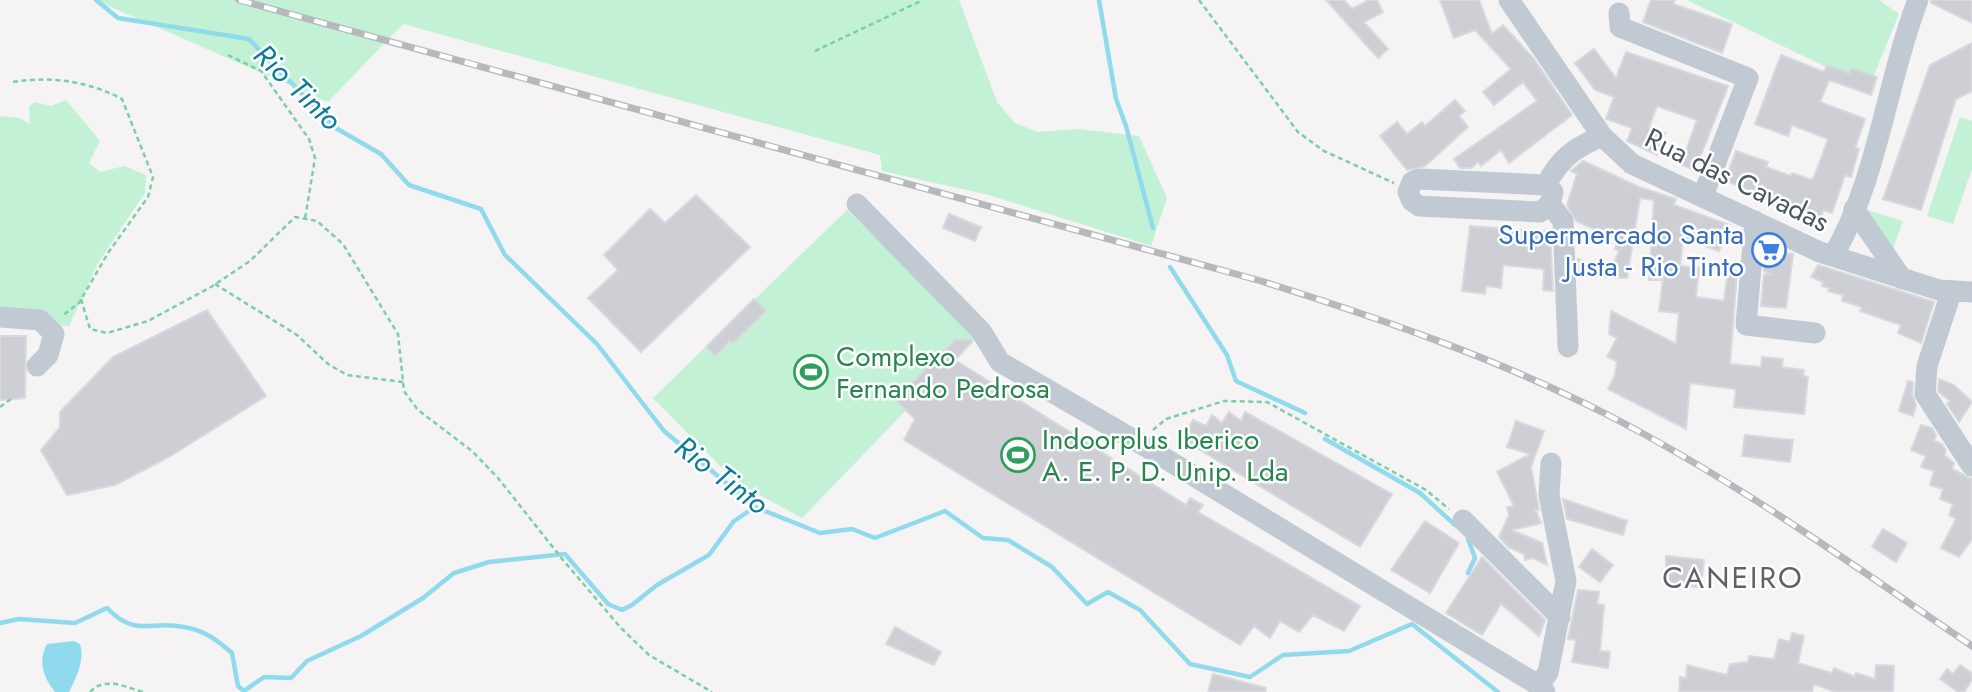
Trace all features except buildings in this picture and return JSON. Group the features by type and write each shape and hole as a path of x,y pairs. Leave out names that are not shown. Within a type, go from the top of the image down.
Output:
{"street":[{"name":"Rua das Cavadas","path":"1509,0 1602,136 1632,164 1833,256 1902,279 1962,293"},
{"path":"1833,256 1868,171 1903,38 1918,0"},
{"path":"1619,13 1620,27 1748,78 1703,196"},
{"path":"1569,347 1563,221 1548,194 1557,164 1572,148 1602,136"},
{"path":"1408,192 1412,182 1419,179 1548,194"},
{"path":"857,204 981,331 1000,362 1143,444 1542,688 1548,673 1566,581 1549,495 1550,463"},
{"path":"1854,209 1902,279"},
{"path":"1755,221 1745,325 1815,333"},
{"path":"1962,293 1927,366 1925,394 1972,466"},
{"path":"0,317 21,316 46,324 54,334 48,355 37,366"},
{"path":"1463,520 1560,617"}],"path":[{"path":"815,51 923,0"},
{"path":"1199,0 1298,132 1324,151 1380,174 1408,192"},
{"path":"228,55 261,71 309,139 315,158 305,219"},
{"path":"13,82 33,78 71,81 104,90 122,99 153,177 148,197 108,253 81,299 71,310 46,324"},
{"path":"81,299 90,328 107,333 148,321 250,261 295,217 317,221 343,244 398,334 404,391 418,410 472,451 514,496 563,560 621,628 649,655 712,692"},
{"path":"215,284 297,335 328,364 347,376 403,382"},
{"path":"0,407 11,399"},
{"path":"1143,444 1153,430 1166,419 1224,401 1268,402 1426,489 1463,520"},
{"path":"90,692 98,684 106,683 144,692"}],"green space":[{"path":"95,0 959,0 997,102 1015,123 1038,132 1079,129 1139,136 1167,198 1151,246 989,195 882,171 880,155 403,24 328,102"},
{"path":"1687,0 1879,0 1899,14 1872,80 1826,67"},
{"path":"66,100 100,141 89,163 100,172 124,166 146,175 145,193 98,263 69,326 42,325 0,309 0,116 20,118 30,124 29,106 35,102 51,106"},
{"path":"1960,117 1972,121 1972,169 1953,224 1927,216"},
{"name":"Complexo Fernando Pedrosa","path":"847,210 977,337 802,518 736,482 653,398"},
{"path":"1867,210 1903,221 1893,249"}],"water":[{"path":"74,641 80,644 81,650 77,675 69,692 55,692 43,670 44,651 47,644"}],"waterway":[{"name":"Rio Tinto","path":"96,0 118,18 249,39 334,127 381,154 409,185 481,209 505,255 597,344 664,431 755,507 820,533 852,529 875,538 945,511 983,538 1008,540 1052,567 1087,604 1108,592 1140,610 1190,664 1250,677 1283,655 1349,651 1412,624 1498,692"},
{"path":"1099,0 1116,99 1126,126 1153,228"},
{"path":"1170,267 1227,355 1236,381 1305,413"},
{"path":"1325,439 1420,493 1455,525"},
{"path":"0,623 19,619 75,623 107,608 126,623 191,628 210,636 232,653 238,686 244,691 264,677 291,678 307,661 361,636 423,598 454,573 489,562 565,554 608,604 622,610 657,585 709,555 734,521 755,507"},
{"path":"1468,539 1475,558 1468,573"}],"railway":[{"path":"239,0 1261,281 1436,340 1564,394 1654,440 1793,524 1972,646"}],"place":[{"name":"Supermercado Santa Justa - Rio Tinto","path":"1769,250"},
{"name":"Complexo Fernando Pedrosa","path":"811,372"},
{"name":"Indoorplus Iberico A. E. P. D. Unip. Lda","path":"1018,455"}],"district":[{"name":"CANEIRO","path":"1733,577"}]}
